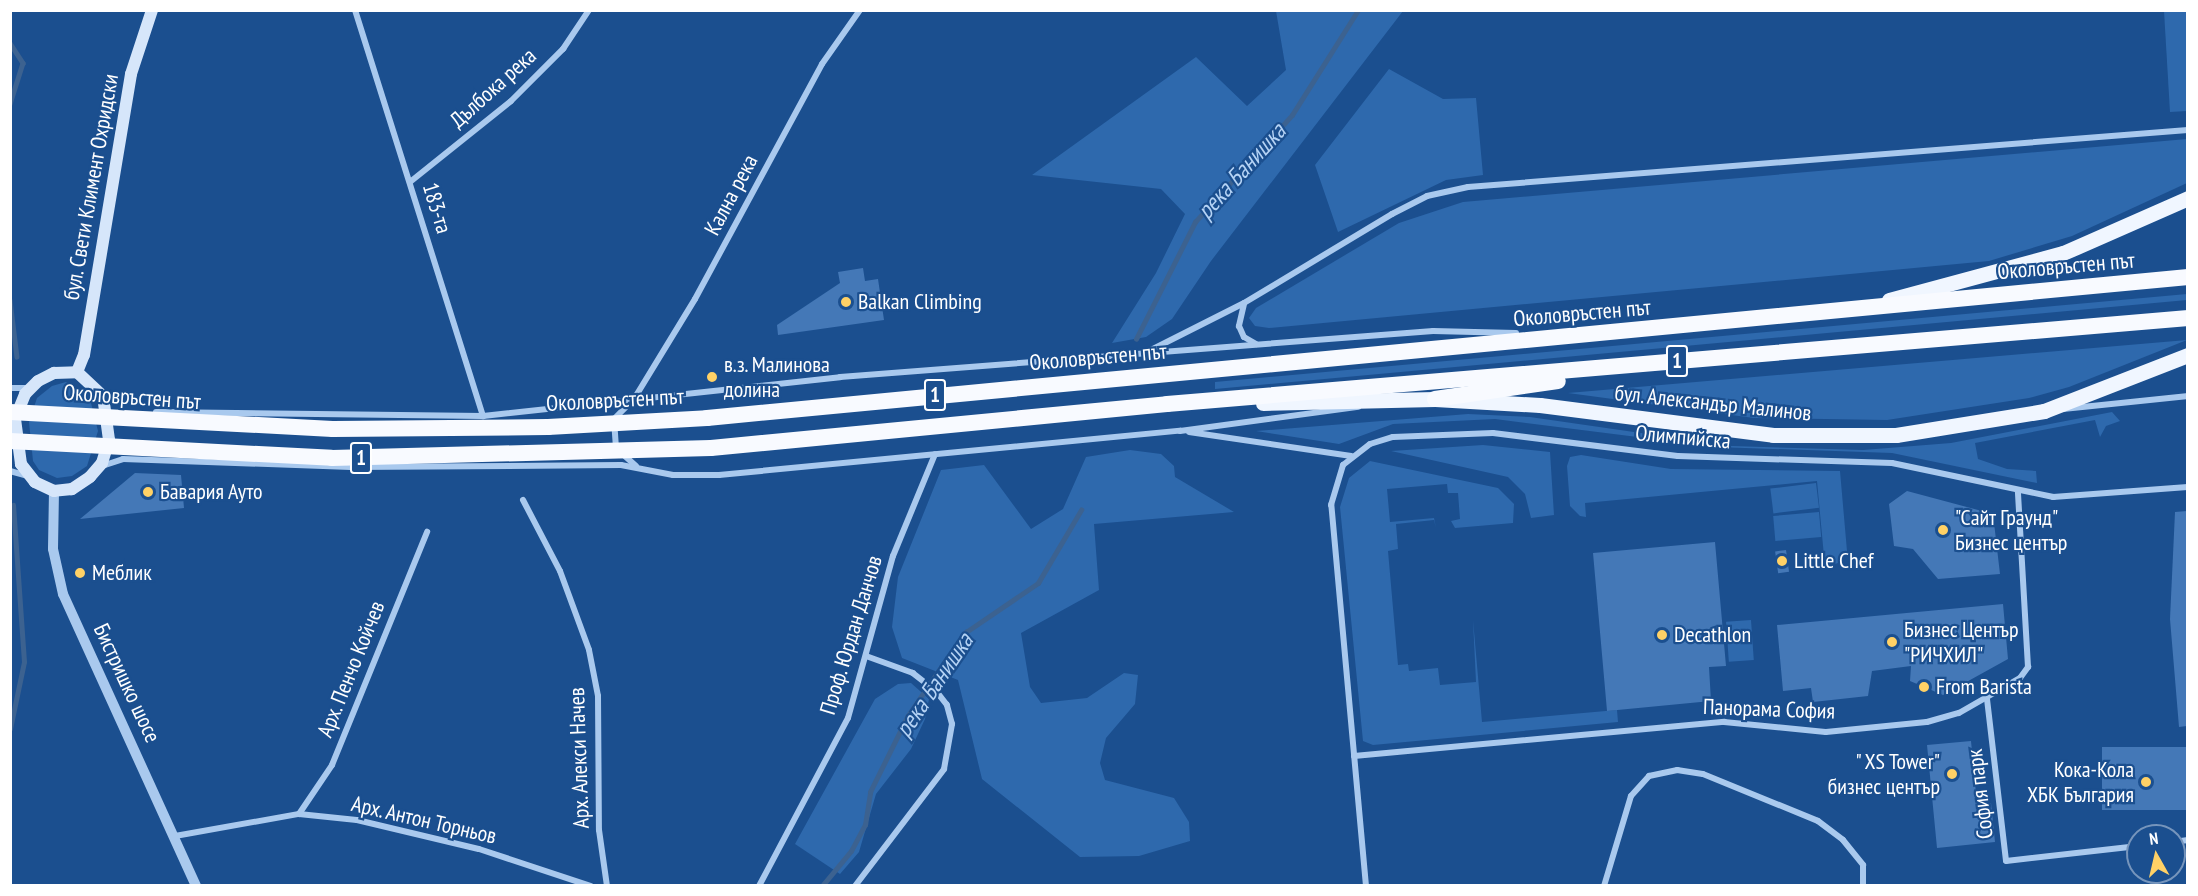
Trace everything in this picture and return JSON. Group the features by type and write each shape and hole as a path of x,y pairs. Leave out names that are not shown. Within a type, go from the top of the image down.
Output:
{"highway":[{"name":"Околовръстен път","path":"10,412 333,429 548,427 707,418 2187,278"},
{"name":"1","path":"10,441 332,458 711,448 1167,404 2187,318"},
{"path":"1435,399 1726,357"}],"main road":[{"name":"бул. Свети Климент Охридски","path":"76,372 84,355 131,74 152,10"},
{"path":"1848,310 1947,286 2063,253 2187,198"},
{"name":"бул. Александър Малинов","path":"1167,404 1403,402 1435,399 1540,405 1736,432 1804,437 1896,435 2044,411 2187,355"},
{"path":"76,372 94,383 105,401 110,433 98,469 77,487 54,491 31,478 21,464 14,435 21,401 31,387 54,373 76,372"}],"street":[{"name":"Дълбока река","path":"410,182 511,101 563,49 589,10"},
{"name":"Кална река","path":"644,470 620,455 612,435 618,411 634,399 695,299 822,64 860,10"},
{"name":"183-та","path":"355,11 483,416"},
{"path":"1145,353 1244,303 1392,214 1427,196 1468,187 2187,130"},
{"path":"1244,303 1239,326 1244,337 1257,345"},
{"path":"105,401 123,410 483,416 634,399 1145,353 1433,331 1585,336"},
{"path":"10,388 31,387"},
{"path":"2044,411 2187,396"},
{"path":"98,469 123,459 351,467 621,465 644,470 718,475 1180,431 1403,402"},
{"path":"1180,431 1351,456 1338,474 1331,506 1366,885"},
{"name":"Олимпийска","path":"1351,456 1393,437 1492,433 1678,456 1892,463 2018,491 2101,497 2187,487"},
{"name":"Проф. Юрдан Данчов","path":"759,885 848,718 893,556 935,454"},
{"path":"10,471 31,478"},
{"name":"Бистришко шосе","path":"54,491 53,549 63,594 196,885"},
{"name":"Панорама София","path":"1354,756 1724,722 1826,732 1927,722 1988,699 2020,678 2030,659 2018,491"},
{"name":"Арх. Алекси Начев","path":"523,500 560,571 589,650 598,696 599,830 607,885"},
{"name":"Арх. Пенчо Койчев","path":"299,814 333,765 427,532"},
{"path":"855,885 944,769 952,724 947,705 937,692 913,673 866,656"},
{"name":"София парк","path":"1988,699 2006,861 2126,847"},
{"path":"1604,885 1631,796 1649,776 1677,770 1703,774 1818,820 1843,840 1863,865 1863,885"},
{"name":"Арх. Антон Торньов","path":"175,836 299,814 403,829 591,885"}],"shaded area":[{"path":"1276,11 1403,11 1211,261 1172,319 1146,337 1112,343 1156,273 1185,214 1161,189 1032,175 1196,57 1247,106 1286,70"},
{"path":"2164,11 2187,11 2187,111 2170,112"},
{"path":"1389,69 1443,99 1476,98 1483,175 1446,180 1338,232 1315,165"},
{"path":"2187,139 2187,183 2072,236 1989,261 1269,328 1255,326 1249,318 1256,308 1399,223 1463,202"},
{"path":"2187,294 2187,300 1215,389 1215,382"},
{"path":"2187,340 2069,387 2029,398 1887,420 1754,418 1568,393"},
{"path":"66,382 89,395 98,431 87,466 72,476 57,478 39,470 33,461 29,422 37,398 52,386"},
{"path":"2112,412 2120,421 2106,426 2100,437 2095,420 1975,443 1978,459 2007,469 2036,471 2037,483 1892,453 1717,447 1495,419 1393,424 1339,444 1256,431 1468,414 1530,417 1731,446 1863,450 1951,443"},
{"path":"1483,445 1550,452 1554,515 1531,518 1525,494 1508,477 1391,451"},
{"path":"1130,450 1161,454 1174,466 1175,477 1234,512 1094,524 1099,590 1021,633 1030,687 1041,703 1087,698 1124,673 1138,675 1135,704 1106,738 1100,763 1105,780 1174,798 1189,822 1190,841 1139,856 1080,857 982,779 958,680 902,658 892,627 898,577 941,470 984,465 1031,529 1063,509 1086,457"},
{"path":"1581,455 1671,469 1840,471 1847,551 1838,563 1825,567 1817,481 1585,503 1586,517 1580,516 1570,506 1567,466 1570,457"},
{"path":"1370,461 1498,488 1514,504 1513,523 1455,528 1451,521 1460,519 1458,493 1448,493 1447,484 1387,489 1390,522 1434,518 1436,528 1434,520 1396,524 1398,549 1388,551 1398,665 1408,664 1409,671 1438,668 1440,685 1476,682 1473,620 1482,722 1617,710 1618,722 1373,745 1363,741 1340,507 1349,478"},
{"path":"1816,483 1819,508 1773,513 1770,489"},
{"path":"1819,512 1821,537 1775,541 1773,516"},
{"path":"1751,620 1754,660 1729,662 1726,622"},
{"path":"911,683 929,699 925,719 911,749 876,794 859,852 840,874 795,844 875,699 898,684"}],"building":[{"name":"Balkan Climbing","path":"863,268 865,281 878,279 884,320 778,335 777,325 840,283 838,272"},
{"name":"Бавария Ауто","path":"135,473 181,475 184,508 80,519"},
{"name":"\"Сайт Граунд\" Бизнес център","path":"1907,491 1993,514 2000,574 1938,579 1913,549 1894,546 1889,504"},
{"path":"2187,511 2187,726 2179,727 2170,619 2175,512"},
{"name":"Decathlon","path":"1715,542 1726,666 1709,667 1711,701 1607,711 1593,553"},
{"name":"Little Chef","path":"1786,550 1789,572 1778,573 1775,552"},
{"name":"Бизнес Център \"РИЧХИЛ\"","path":"2003,604 2008,659 1943,695 1910,681 1911,666 1872,671 1868,696 1813,702 1811,688 1783,691 1777,625"},
{"name":"\" XS Tower\" бизнес център","path":"1971,741 1977,804 1991,803 1995,842 1937,848 1927,745"},
{"name":"Кока-Кола ХБК България","path":"2102,747 2187,747 2187,810 2102,810"}],"waterway":[{"name":"река Банишка","path":"1136,339 1195,222 1292,115 1358,10"},
{"path":"10,43 23,63 10,104"},
{"path":"10,300 17,357"},
{"path":"10,729 24,662 13,505"},
{"name":"река Банишка","path":"822,886 851,851 865,825 870,792 907,717 939,670 966,632 1038,583 1081,510"}],"place":[{"name":"Balkan Climbing","path":"846,302"},
{"name":"в.з. Малинова долина","path":"712,377"},
{"name":"Бавария Ауто","path":"148,492"},
{"name":"\"Сайт Граунд\" Бизнес център","path":"1943,530"},
{"name":"Little Chef","path":"1782,561"},
{"name":"Меблик","path":"80,573"},
{"name":"Decathlon","path":"1662,635"},
{"name":"Бизнес Център \"РИЧХИЛ\"","path":"1892,642"},
{"name":"From Barista","path":"1924,687"},
{"name":"\" XS Tower\" бизнес център","path":"1952,774"},
{"name":"Кока-Кола ХБК България","path":"2146,782"}]}
